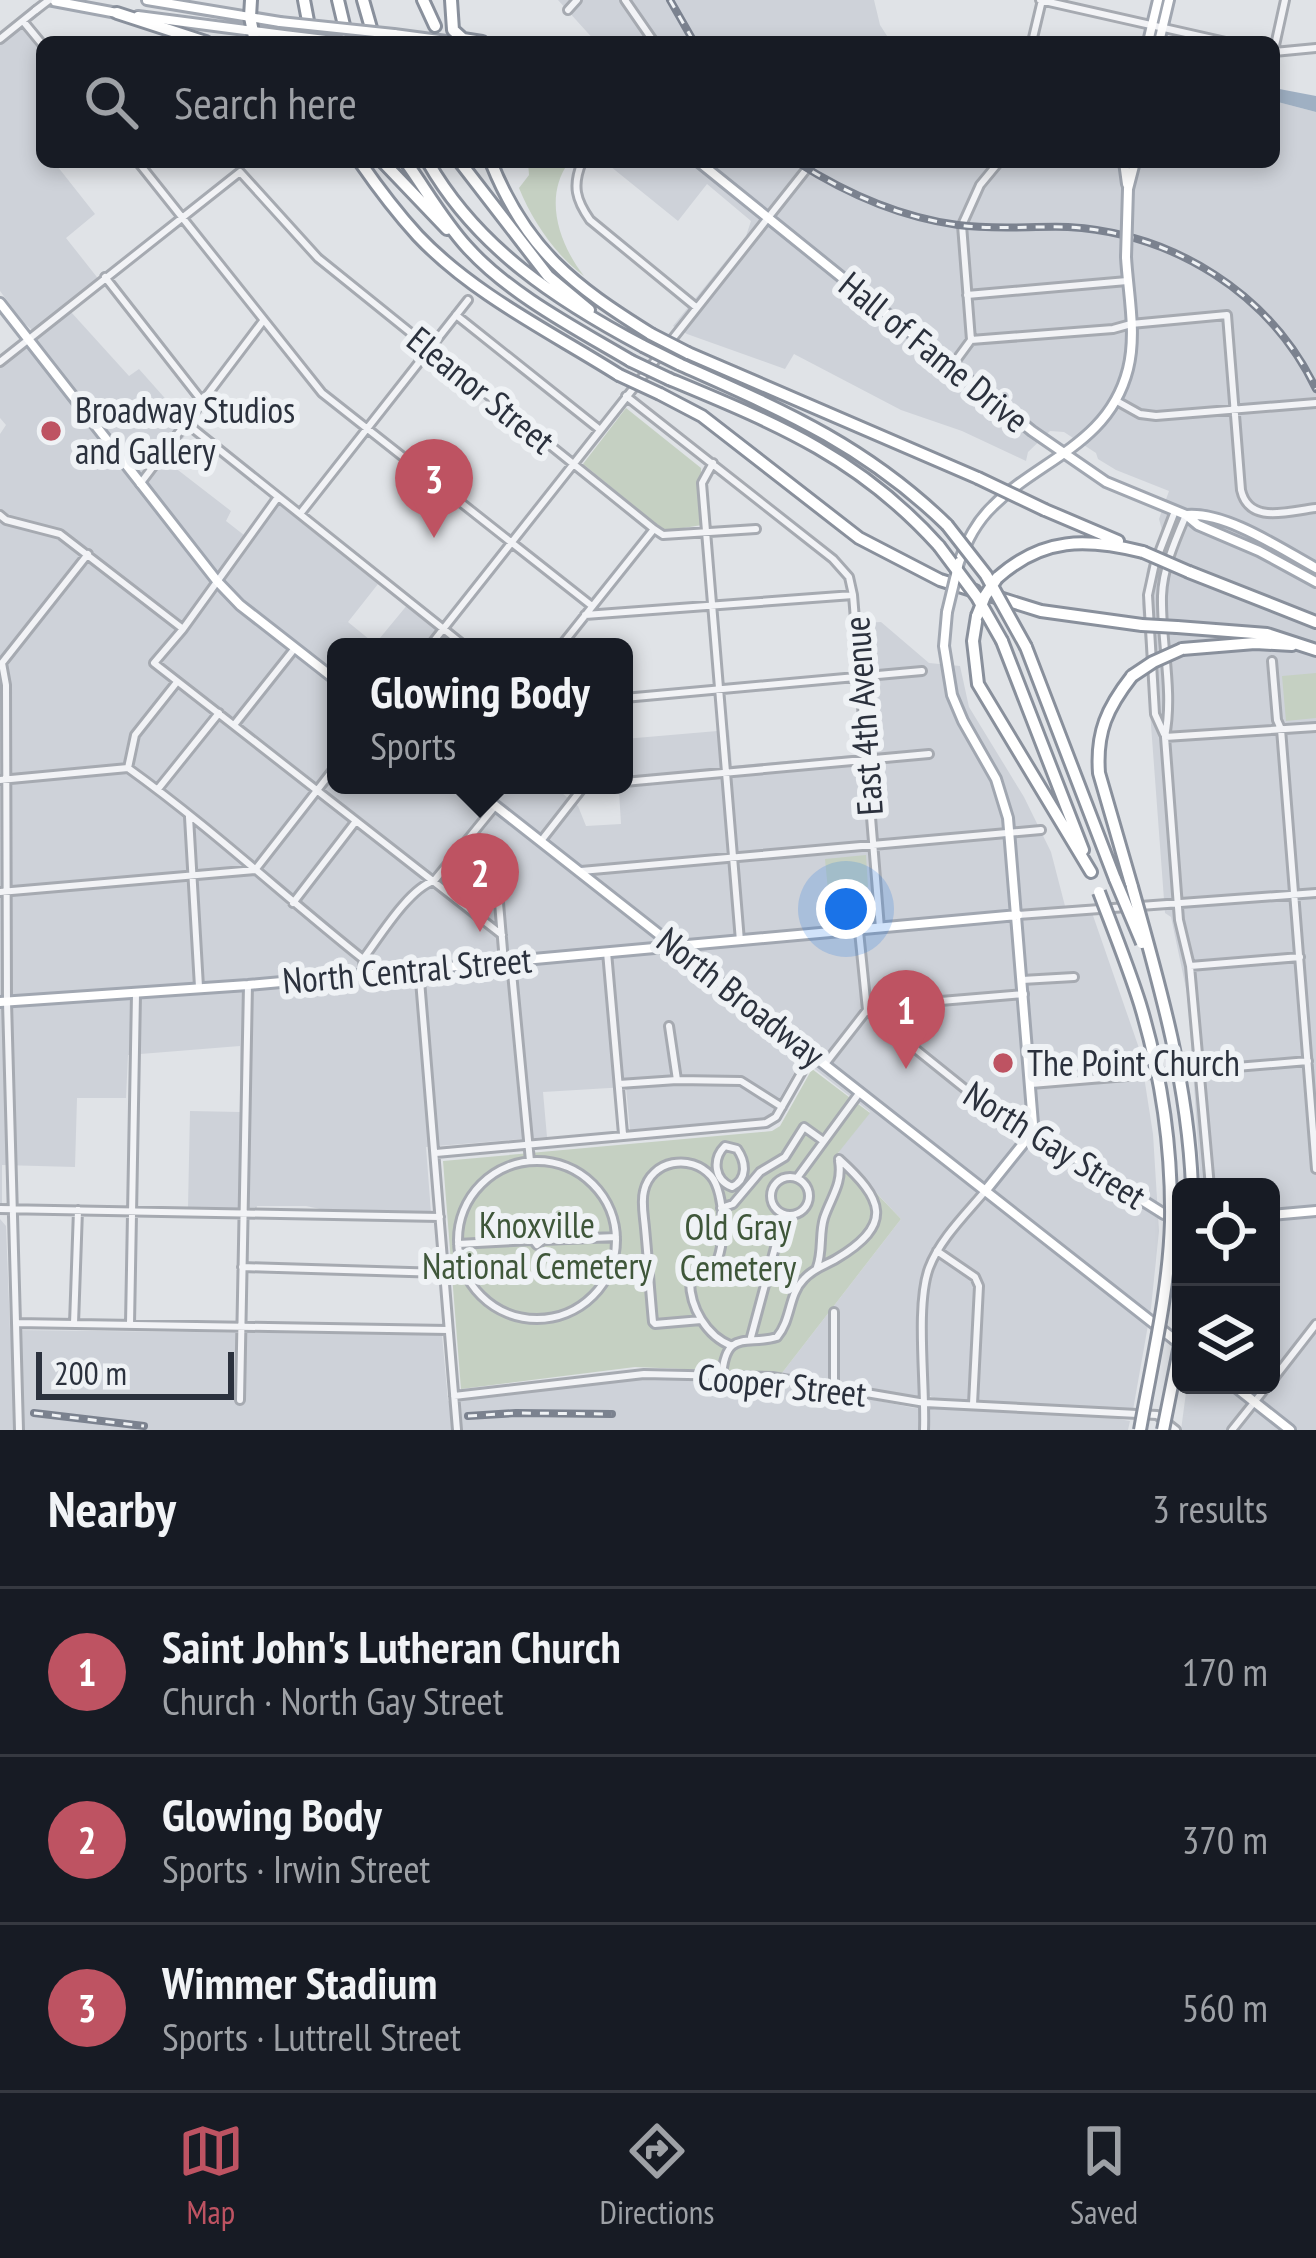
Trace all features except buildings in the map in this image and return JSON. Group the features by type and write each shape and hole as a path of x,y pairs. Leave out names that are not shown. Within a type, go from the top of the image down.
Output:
{"highway":[{"path":"251,0 252,30"},
{"path":"304,0 311,36"},
{"path":"338,0 344,36"},
{"path":"363,0 373,36"},
{"path":"423,0 435,26"},
{"path":"444,36 451,0"},
{"path":"451,0 453,30 460,36"},
{"path":"117,13 188,36"},
{"path":"364,168 436,254 498,301 619,375 702,416 859,538 940,580 1041,610 1142,625 1267,634 1311,648"},
{"path":"389,168 467,248 545,309 631,361 776,423 858,472 890,496 939,546 977,597 1002,641 1099,892 1140,1003 1155,1064 1165,1123 1171,1225 1165,1292 1140,1430"},
{"path":"410,168 467,248"},
{"path":"432,168 482,233 556,297 625,337 797,417 848,446 902,484 947,525 986,575 1026,647 1151,963"},
{"path":"465,168 548,276 625,337"},
{"path":"494,168 512,209 555,263 600,303 651,334 1189,572 1316,622"},
{"path":"1091,872 978,684 973,640 985,596 997,578 1031,553 1074,542 1103,542 1143,552"},
{"path":"1192,1178 1182,1082 1099,773 1103,724 1132,676 1182,649 1255,644 1311,648"},
{"path":"1163,1430 1172,1386"}],"main road":[{"path":"48,0 299,36"},
{"path":"147,0 252,30 280,22 408,36"},
{"path":"1158,0 1158,36"},
{"path":"1151,36 1168,0"},
{"name":"Hall of Fame Drive","path":"706,168 1064,455 1106,482 1259,550 1316,582"},
{"path":"986,1190 1030,1134 1031,1084 1004,800 959,714 947,678 947,612 959,562 990,508 1064,455 1104,417 1128,368 1131,324 1125,168"},
{"path":"1128,189 1133,168"},
{"path":"0,303 217,581 240,605 327,673"},
{"name":"Hall of Fame Drive","path":"1180,513 1203,514 1316,568"},
{"name":"North Broadway","path":"481,794 1172,1335"},
{"name":"North Central Street","path":"3,1002 248,985 1018,915"},
{"name":"North Gay Street","path":"1030,1134 1172,1215"},
{"path":"1280,1214 1316,1211"},
{"path":"1245,1394 1289,1430"}],"street":[{"path":"0,39 48,0"},
{"path":"568,10 577,0"},
{"path":"625,0 650,36"},
{"path":"1033,36 1041,0 1200,36"},
{"path":"1277,36 1285,0"},
{"path":"23,21 36,37"},
{"path":"1280,51 1316,48"},
{"path":"143,168 322,393 592,606"},
{"path":"580,168 574,189 590,220 696,307"},
{"path":"436,638 806,168"},
{"path":"952,366 971,340 962,225 980,185 994,168"},
{"name":"Eleanor Street","path":"181,216 240,172 318,257 654,529"},
{"path":"0,362 181,216"},
{"path":"105,278 202,401"},
{"path":"967,295 1127,280"},
{"path":"300,514 468,300"},
{"path":"456,315 599,429"},
{"path":"971,340 1227,315 1241,490 1249,508 1264,513 1316,508"},
{"path":"140,484 263,321"},
{"name":"East 4th Avenue","path":"626,396 841,565 849,577 880,928"},
{"path":"1115,400 1147,416 1316,404"},
{"path":"186,423 454,638"},
{"path":"712,463 702,483 740,940"},
{"path":"278,497 154,663 502,935"},
{"path":"1165,737 1155,714 1148,595 1155,562 1180,513"},
{"path":"1180,513 1162,594 1169,717 1165,737 1181,934 1190,966 1209,1178"},
{"path":"0,515 60,534 183,628"},
{"path":"567,638 654,529 663,535 756,530"},
{"path":"20,1430 3,1002 6,685 1,663 88,554"},
{"path":"585,615 853,595"},
{"path":"234,725 295,647"},
{"path":"1272,661 1316,1169"},
{"path":"633,697 922,671"},
{"path":"128,768 135,735 177,682"},
{"path":"158,790 219,713"},
{"path":"1165,737 1316,727"},
{"path":"633,781 929,754"},
{"path":"2,780 128,768 363,959"},
{"path":"3,891 255,870 327,778"},
{"path":"541,841 578,794"},
{"path":"364,973 363,959 495,806"},
{"path":"189,813 200,987"},
{"path":"293,903 356,821"},
{"path":"580,871 1041,830"},
{"path":"465,843 496,866 530,1161"},
{"name":"North Central Street","path":"1018,915 1316,893"},
{"path":"825,1064 867,1010 859,931"},
{"path":"607,952 623,1136"},
{"path":"1190,966 1300,957"},
{"path":"419,968 457,1430"},
{"path":"1022,980 1074,977"},
{"path":"240,1400 248,985"},
{"path":"130,1324 136,994"},
{"path":"879,1018 892,1005 1024,994"},
{"name":"North Gay Street","path":"867,1010 1016,1129 1030,1134"},
{"path":"669,1026 677,1079"},
{"path":"434,1154 766,1123 782,1107 812,1054"},
{"path":"1031,1084 1307,1061"},
{"path":"619,1084 741,1081 782,1107"},
{"path":"797,1178 860,1092"},
{"path":"721,1208 733,1204 760,1172 788,1155 804,1126 822,1140"},
{"path":"701,1320 653,1322 643,1193 653,1174 670,1163 696,1164 716,1179 732,1187 740,1183 742,1157 733,1146 725,1145 718,1154 716,1179 722,1241 719,1256 711,1269 688,1282 701,1320 732,1346"},
{"path":"722,1376 723,1361 732,1346 751,1337 763,1340 779,1335 794,1291 817,1267 859,1243 875,1218 872,1194 839,1159 840,1182 823,1222 817,1267"},
{"path":"530,1161 554,1162 585,1176 608,1203 616,1237 612,1266 597,1292 565,1314 536,1319 507,1313 482,1297 465,1273 458,1244 465,1209 478,1188 507,1167 530,1161"},
{"path":"785,1177 797,1178 806,1185 808,1202 801,1212 784,1214 772,1201 772,1189 785,1177"},
{"path":"924,1426 923,1294 930,1265 986,1190"},
{"path":"0,1209 440,1217"},
{"path":"74,1324 78,1210"},
{"path":"751,1337 784,1214"},
{"path":"458,1244 532,1240 538,1235 542,1240 616,1237"},
{"path":"937,1251 975,1277 979,1286 973,1404"},
{"path":"242,1267 444,1273"},
{"path":"834,1312 834,1386"},
{"path":"16,1323 448,1330"},
{"path":"1280,1370 1316,1324"},
{"name":"Cooper Street","path":"454,1396 644,1375 772,1377 925,1403 1157,1415 1176,1430"},
{"path":"1232,1430 1261,1394"}],"shaded area":[{"path":"558,0 874,0 887,36 591,36"},
{"path":"21,26 36,46 36,168 59,168 95,214 66,238 104,286 71,312 129,376 139,369 194,425 165,460 231,511 226,521 249,539 278,504 378,584 348,622 368,638 327,638 327,794 563,794 578,806 586,826 621,824 619,794 633,794 633,738 729,730 732,766 875,753 862,623 881,622 929,663 960,666 969,707 1051,852 1065,906 1089,904 1140,1051 1153,1134 1159,1231 1133,1410 940,1401 782,1373 901,1219 838,1152 870,1112 802,1059 766,1118 630,1130 626,1087 543,1092 547,1137 426,1147 431,1213 306,1206 257,1206 256,1211 188,1208 190,1111 240,1112 240,1046 128,1055 126,1098 77,1098 75,1167 2,1165 0,1205 0,434 6,425 0,418 0,367 38,335 0,291 0,43"},
{"path":"1280,103 1316,112 1316,1430 1181,1430 1186,1394 1280,1394 1280,1178 1200,1178 1188,998 1171,917 1165,913 1142,604 1169,491 1116,470 1064,432 1050,431 1028,452 1026,461 901,410 794,354 785,369 673,326 746,236 751,221 707,184 678,221 612,168 1280,168"},
{"path":"413,598 452,628 444,638 380,638"},
{"path":"0,1219 6,1226 10,1330 442,1335 448,1401 670,1377 784,1382 914,1408 1130,1421 1128,1430 0,1430"}],"green space":[{"path":"528,168 566,168 557,190 557,220 567,250 584,276 554,247 524,200 519,188"},
{"path":"626,408 701,468 702,525 665,531 583,464"},
{"path":"1316,673 1316,718 1286,721 1282,676"},
{"path":"866,855 868,887 828,891 825,859"},
{"path":"812,1069 870,1113 838,1153 901,1219 782,1373 635,1367 461,1389 443,1161 772,1131 780,1126"}],"water":[{"path":"1280,89 1316,96 1316,112 1280,103"}],"railway":[{"path":"670,0 691,36"},
{"path":"807,168 854,194 936,221 1107,232 1180,256 1214,274 1273,324 1316,389"},
{"path":"34,1413 144,1426"},
{"path":"468,1416 612,1414"}],"place":[{"name":"Broadway Studios and Gallery","path":"51,431"},
{"name":"Wimmer Stadium","path":"434,538"},
{"name":"Glowing Body","path":"480,932"},
{"name":"The Point Church","path":"1003,1063"},
{"name":"Saint John's Lutheran Church","path":"906,1069"}],"park label":[{"name":"Knoxville National Cemetery","path":"537,1246"},
{"name":"Old Gray Cemetery","path":"738,1248"}]}
